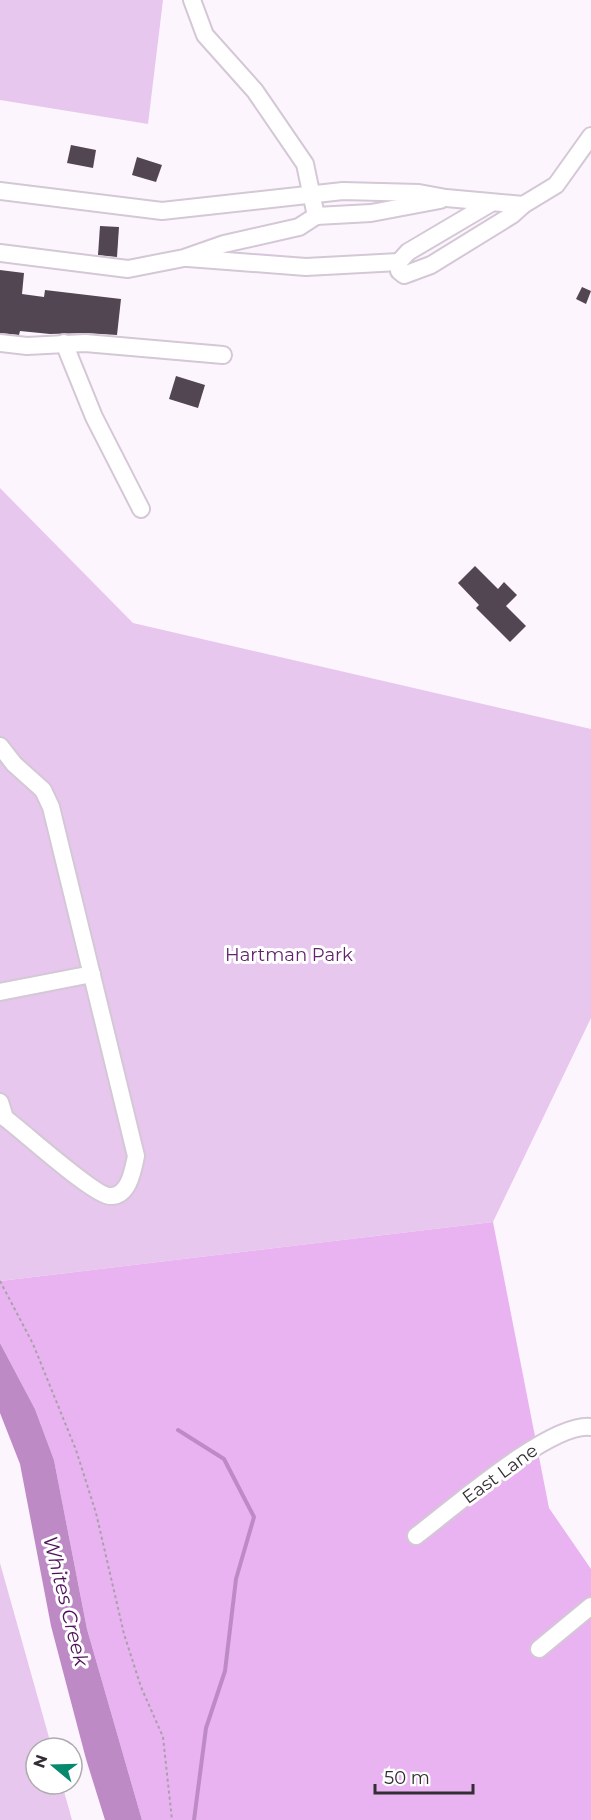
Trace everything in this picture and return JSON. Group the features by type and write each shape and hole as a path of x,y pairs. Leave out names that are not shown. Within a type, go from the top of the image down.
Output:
{"street":[{"path":"192,0 205,35 255,91 305,164 316,216"},
{"path":"491,202 408,252 399,262 399,271 404,275 431,265 556,185 591,136"},
{"path":"0,191 162,211 221,206 312,193 391,191 523,205"},
{"path":"0,253 128,268 184,258 224,244 299,227 316,216 371,213 446,198"},
{"path":"184,258 306,267 399,262"},
{"path":"0,343 27,346 64,343 223,355"},
{"path":"64,343 94,417 141,509"},
{"path":"0,746 14,764 43,790 51,807 136,1156 130,1181 119,1194 111,1197 92,1189 5,1118 0,1102"},
{"path":"0,992 92,974"},
{"name":"East Lane","path":"416,1536 533,1447 582,1426 591,1427"},
{"path":"539,1649 591,1606"}],"path":[{"path":"0,1281 33,1344 76,1450 93,1503 124,1634 141,1687 163,1737 172,1820"}],"green space":[{"path":"0,0 163,0 148,124 0,100"},
{"name":"Hartman Park","path":"0,488 133,623 591,729 591,1018 493,1222 0,1281"},
{"path":"0,1563 49,1736 24,1736 24,1796 65,1796 72,1820 0,1820"}],"shaded area":[{"path":"493,1222 549,1508 591,1569 591,1820 142,1820 87,1629 54,1460 35,1409 0,1343 0,1281"}],"water":[{"name":"Whites Creek","path":"0,1343 35,1409 54,1460 87,1629 142,1820 105,1820 84,1751 84,1736 80,1736 51,1626 20,1464 0,1413"}],"building":[{"path":"71,145 96,150 93,168 67,163"},
{"path":"137,157 162,165 156,182 132,175"},
{"path":"100,226 119,227 117,257 98,255"},
{"path":"0,270 24,273 22,294 44,297 45,290 121,299 117,335 20,331 19,335 0,333"},
{"path":"582,287 591,291 586,304 576,299"},
{"path":"176,376 205,385 198,408 169,399"},
{"path":"475,566 498,589 504,582 517,595 506,606 526,626 510,642 476,608 479,605 458,583"}],"waterway":[{"path":"178,1430 224,1459 254,1517 236,1579 225,1671 206,1728 194,1820"}]}
